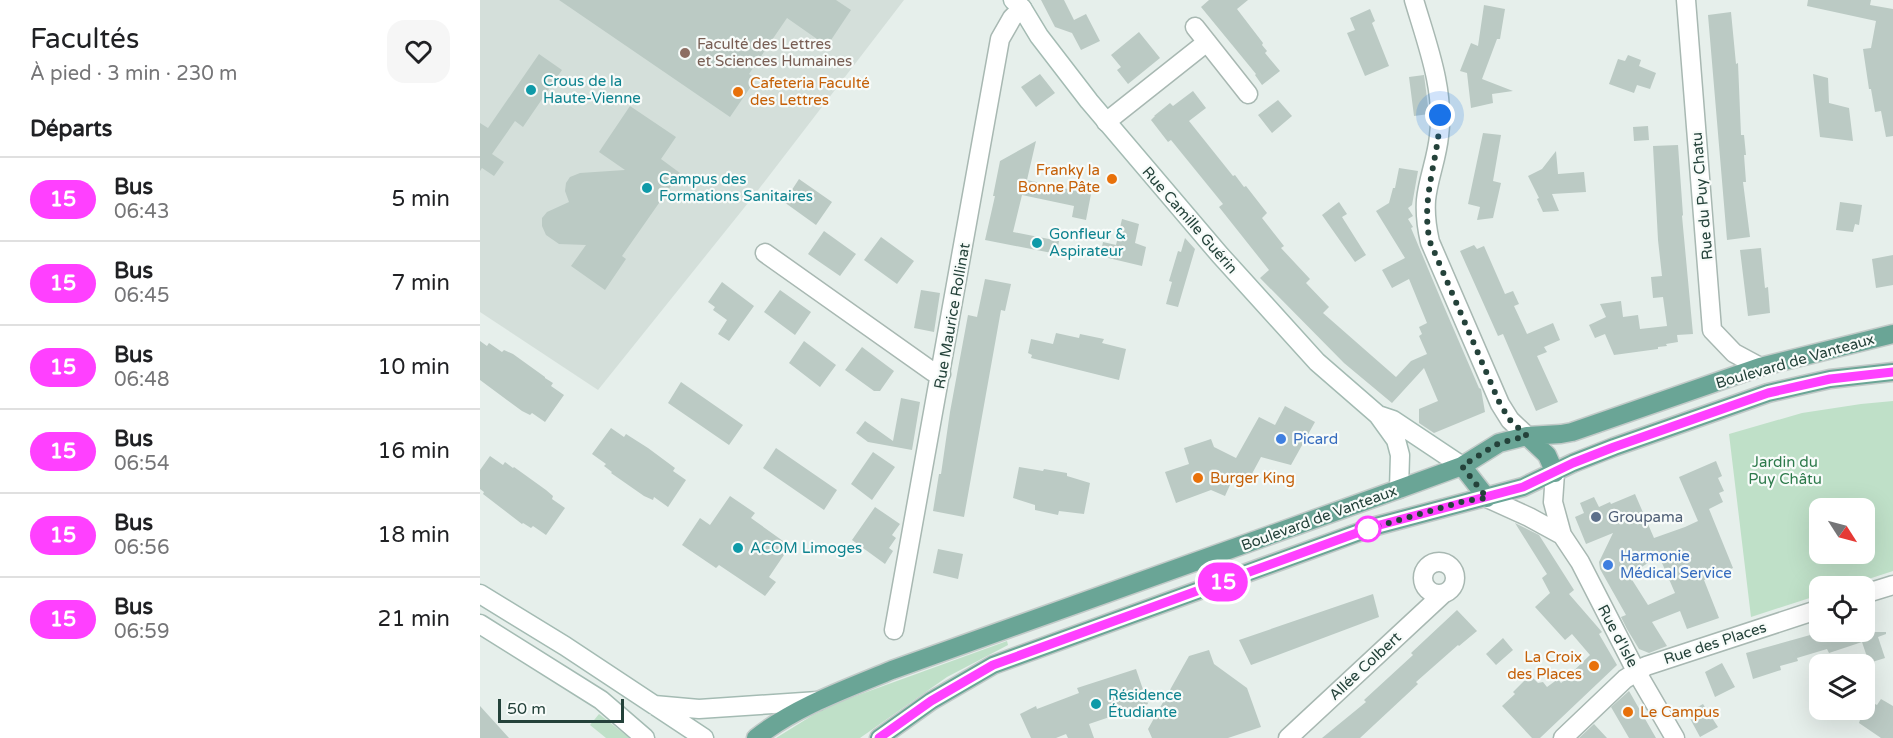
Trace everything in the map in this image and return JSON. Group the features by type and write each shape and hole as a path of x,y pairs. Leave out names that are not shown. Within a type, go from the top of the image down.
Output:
{"main road":[{"name":"Boulevard de Vanteaux","path":"756,738 820,700 941,652 1462,466 1499,443 1527,436 1572,432 1760,367 1893,334"},
{"name":"Boulevard de Vanteaux","path":"879,738 931,701 993,665 1376,526 1465,501 1482,491 1523,487 1573,463 1614,447 1768,393 1830,379 1893,372"},
{"name":"Rue d'Isle","path":"1527,436 1547,455 1555,473"},
{"name":"Rue Camille Guérin","path":"1462,466 1482,491"}],"street":[{"path":"1414,0 1427,44 1438,96 1439,136 1426,200 1430,242 1500,404 1510,420 1527,436"},
{"name":"Rue du Puy Chatu","path":"1686,0 1713,330 1734,353 1760,367"},
{"name":"Rue Camille Guérin","path":"1019,3 1039,36 1062,67 1220,255 1317,362 1378,415 1396,440 1400,455 1399,489"},
{"name":"Rue Maurice Rollinat","path":"894,630 1000,39 1019,3"},
{"path":"1195,27 1248,94"},
{"path":"1106,122 1208,42"},
{"path":"765,253 933,372 941,374"},
{"name":"Rue Camille Guérin","path":"1378,415 1393,420 1462,466"},
{"name":"Rue d'Isle","path":"1555,473 1553,502 1562,535 1580,562 1636,671 1675,738"},
{"name":"Rue d'Isle","path":"1482,491 1562,535"},
{"path":"1875,591 1893,585"},
{"path":"480,594 565,646 704,738"},
{"name":"Allée Colbert","path":"1288,738 1443,594"},
{"name":"Rue des Places","path":"1563,738 1636,671 1809,613"},
{"path":"480,624 601,700 645,738"},
{"path":"652,705 699,710 820,700"}],"shaded area":[{"path":"480,0 904,0 752,198 598,390 480,312"}],"green space":[{"name":"Jardin du Puy Châtu","path":"1893,401 1893,571 1875,577 1809,576 1809,598 1751,617 1729,434 1802,413"},
{"path":"1007,641 1008,645 947,677 860,738 776,738 839,702"},
{"path":"599,714 629,738 606,738 590,725"}],"building":[{"name":"Faculté des Lettres et Sciences Humaines","path":"559,0 836,0 851,10 827,46 787,18 749,74 756,79 730,117"},
{"path":"1041,0 1064,0 1074,20 1086,14 1100,41 1081,50 1072,33 1055,27"},
{"path":"1209,0 1248,0 1237,9 1263,43 1267,51 1265,53 1280,71 1262,85 1256,74 1201,7"},
{"path":"1808,0 1871,0 1870,5 1893,9 1893,136 1886,137 1881,111 1875,112 1863,49 1871,48 1876,21 1807,6"},
{"path":"1484,5 1505,9 1500,39 1497,39 1482,79 1513,91 1492,94 1493,103 1471,108 1467,73 1460,71 1471,43 1478,46"},
{"path":"1370,9 1375,21 1372,23 1389,66 1365,76 1347,33 1355,30 1350,18"},
{"path":"1731,12 1736,64 1738,63 1741,135 1744,135 1746,155 1744,155 1746,182 1743,182 1750,237 1727,240 1708,15"},
{"path":"1139,32 1160,58 1128,84 1117,70 1121,67 1111,55"},
{"name":"Crous de la Haute-Vienne","path":"539,54 562,70 523,127 515,121 492,154 504,162 494,176 482,168 480,171 480,123 488,128"},
{"path":"1628,55 1641,60 1639,66 1656,73 1650,89 1637,85 1634,93 1609,84 1618,59 1625,61"},
{"path":"1040,74 1055,93 1036,107 1021,87"},
{"path":"1813,74 1828,78 1829,103 1849,108 1853,141 1820,137"},
{"path":"1424,75 1429,114 1414,116 1409,77"},
{"path":"1193,91 1206,108 1189,121 1233,176 1235,175 1244,187 1246,186 1267,213 1262,218 1284,246 1281,248 1310,279 1306,283 1329,307 1323,313 1396,377 1411,361 1427,354 1419,336 1422,334 1419,327 1427,323 1409,279 1392,288 1382,270 1405,258 1376,211 1389,203 1399,168 1418,171 1412,205 1408,208 1413,216 1408,219 1481,389 1485,412 1434,433 1419,423 1419,409 1438,401 1424,368 1392,403 1344,363 1260,278 1269,270 1219,207 1223,204 1171,140 1168,142 1151,120 1170,103 1173,106"},
{"path":"1278,100 1292,116 1272,133 1258,115"},
{"name":"Campus des Formations Sanitaires","path":"630,106 676,137 661,159 680,173 622,256 626,259 605,290 571,266 586,245 559,244 546,235 542,226 542,218 547,212 569,202 565,191 570,177 580,173 625,170 599,152"},
{"path":"1648,126 1649,140 1634,141 1633,127"},
{"path":"1483,133 1501,135 1493,181 1501,183 1493,218 1477,220 1480,207 1468,204"},
{"path":"1036,141 1027,180 1091,194 1086,220 1072,217 1074,206 1022,195 1013,232 1059,241 1057,254 985,240 1000,161"},
{"path":"1678,145 1693,334 1677,335 1678,342 1666,344 1667,346 1658,347 1658,349 1614,355 1605,334 1595,338 1589,325 1606,317 1600,304 1621,301 1623,317 1638,315 1640,329 1667,326 1663,297 1653,298 1651,277 1662,276 1653,146"},
{"path":"1556,151 1558,174 1584,172 1586,192 1552,194 1559,211 1543,212 1528,176 1542,169"},
{"path":"799,179 832,202 816,225 784,202"},
{"path":"1339,202 1347,214 1342,217 1366,255 1355,262 1322,215"},
{"path":"1840,202 1862,205 1859,225 1855,224 1853,232 1836,230"},
{"path":"1122,219 1139,224 1135,243 1146,247 1142,266 1100,256 1103,242 1116,245"},
{"path":"824,231 856,254 840,276 808,254"},
{"path":"881,237 914,261 897,284 864,260"},
{"path":"1185,238 1195,249 1178,307 1166,304 1172,282 1169,281 1178,251 1181,252"},
{"path":"1474,245 1477,249 1484,246 1505,294 1513,291 1519,304 1514,306 1527,334 1553,323 1560,340 1544,347 1547,352 1537,356 1558,402 1536,411 1503,334 1498,336 1460,251"},
{"path":"1761,248 1770,313 1748,316 1740,250"},
{"path":"1893,255 1893,285 1876,288 1872,259"},
{"path":"985,279 1011,284 1005,311 1001,310 964,517 933,511 968,315 977,317"},
{"path":"722,282 754,306 729,341 718,334 727,320 713,310 715,307 708,302"},
{"path":"780,290 811,312 795,335 764,312"},
{"path":"921,290 940,293 934,332 914,328"},
{"path":"1056,333 1079,338 1080,334 1104,339 1102,343 1126,349 1119,380 1031,358 1032,355 1028,353 1031,339 1053,344"},
{"path":"480,341 487,346 489,343 502,352 504,350 513,354 553,383 551,386 564,395 545,422 532,413 530,415 522,411 480,380"},
{"path":"804,341 836,365 820,387 789,363"},
{"path":"862,347 894,371 880,391 874,391 845,370"},
{"path":"681,382 743,425 729,445 668,403"},
{"path":"901,398 920,402 912,450 868,442 856,433 865,421 893,441"},
{"path":"1285,406 1315,422 1291,465 1261,457 1247,483 1234,476 1225,496 1211,490 1176,503 1165,472 1189,464 1184,448 1211,439 1214,447 1236,458 1259,417 1275,425"},
{"path":"611,428 624,437 626,434 648,448 675,468 673,471 686,480 668,507 654,497 653,500 644,496 611,473 604,466 606,464 592,454"},
{"path":"776,448 837,490 824,510 763,468"},
{"path":"873,452 895,467 872,500 851,484"},
{"path":"490,456 503,465 505,462 514,467 546,490 553,496 552,499 565,508 546,535 533,526 531,528 522,524 483,494 484,492 480,489 480,470"},
{"path":"1716,461 1722,476 1718,478 1724,491 1719,493 1723,502 1709,509 1733,568 1704,580 1719,618 1687,629 1680,611 1652,622 1667,646 1649,653 1639,649 1627,629 1621,617 1626,615 1600,569 1599,562 1613,533 1586,544 1575,517 1584,513 1580,503 1594,497 1599,507 1635,494 1654,538 1685,527 1698,521 1679,477","holes":["1659,556 1675,593 1648,605 1629,575"]},
{"path":"1019,467 1067,473 1067,476 1090,483 1084,514 1059,511 1058,515 1035,510 1035,505 1013,498"},
{"name":"ACOM Limoges","path":"730,496 755,513 751,518 790,546 769,577 776,582 765,596 719,565 716,568 682,545 700,518 710,525"},
{"path":"875,507 900,524 892,535 896,538 889,548 893,551 885,564 852,540"},
{"path":"1515,523 1539,535 1574,590 1569,594 1602,632 1599,634 1617,665 1540,738 1532,738 1502,706 1530,675 1538,683 1543,682 1547,687 1558,679 1561,683 1590,655 1572,634 1565,640 1535,607 1550,593 1542,578 1547,574"},
{"path":"938,549 963,554 958,579 933,573"},
{"path":"1373,594 1379,617 1251,665 1239,640"},
{"path":"1457,610 1477,631 1416,682 1418,684 1360,738 1322,738 1366,702 1364,700"},
{"path":"1875,632 1886,632 1878,637 1885,658 1875,661 1875,654 1866,654 1862,642 1875,642"},
{"path":"1809,635 1809,642 1862,642 1829,653 1827,649 1797,658 1798,661 1780,666 1781,670 1753,679 1746,653"},
{"path":"1503,638 1513,650 1496,665 1486,654"},
{"path":"1209,650 1214,664 1247,688 1261,727 1228,738 1152,738 1148,729 1189,656"},
{"path":"1722,663 1735,687 1715,697 1705,672"},
{"name":"Résidence Étudiante","path":"1136,669 1148,704 1089,724 1094,738 1068,738 1066,734 1056,738 1031,738 1020,714 1036,706 1037,709 1079,693 1077,688"},
{"path":"1629,691 1656,738 1629,738 1611,707"},
{"path":"1881,699 1893,706 1893,738 1881,738 1859,723 1860,720 1875,720 1875,704 1877,705"},
{"path":"1703,704 1718,727 1700,737 1687,713"},
{"path":"480,706 509,738 480,738"},
{"path":"1594,724 1607,738 1579,738"}],"bus line":[{"name":"15","path":"879,738 931,701 993,665 1376,526 1523,487 1573,463 1614,447 1768,393 1830,379 1893,372"}],"place":[{"name":"Faculté des Lettres et Sciences Humaines","path":"685,53"},
{"name":"Crous de la Haute-Vienne","path":"531,90"},
{"name":"Cafeteria Faculté des Lettres","path":"738,92"},
{"name":"Franky la Bonne Pâte","path":"1112,179"},
{"name":"Campus des Formations Sanitaires","path":"647,188"},
{"name":"Gonfleur & Aspirateur","path":"1037,243"},
{"name":"Picard","path":"1281,439"},
{"name":"Burger King","path":"1198,478"},
{"name":"Groupama","path":"1596,517"},
{"name":"ACOM Limoges","path":"738,548"},
{"name":"Harmonie Médical Service","path":"1608,565"},
{"name":"La Croix des Places","path":"1594,666"},
{"name":"Résidence Étudiante","path":"1096,704"},
{"name":"Le Campus","path":"1628,712"}],"route":[{"path":"1368,529 1465,501 1487,498 1462,466 1499,443 1527,436 1510,420 1500,404 1430,242 1426,200 1439,136 1440,115"}]}
